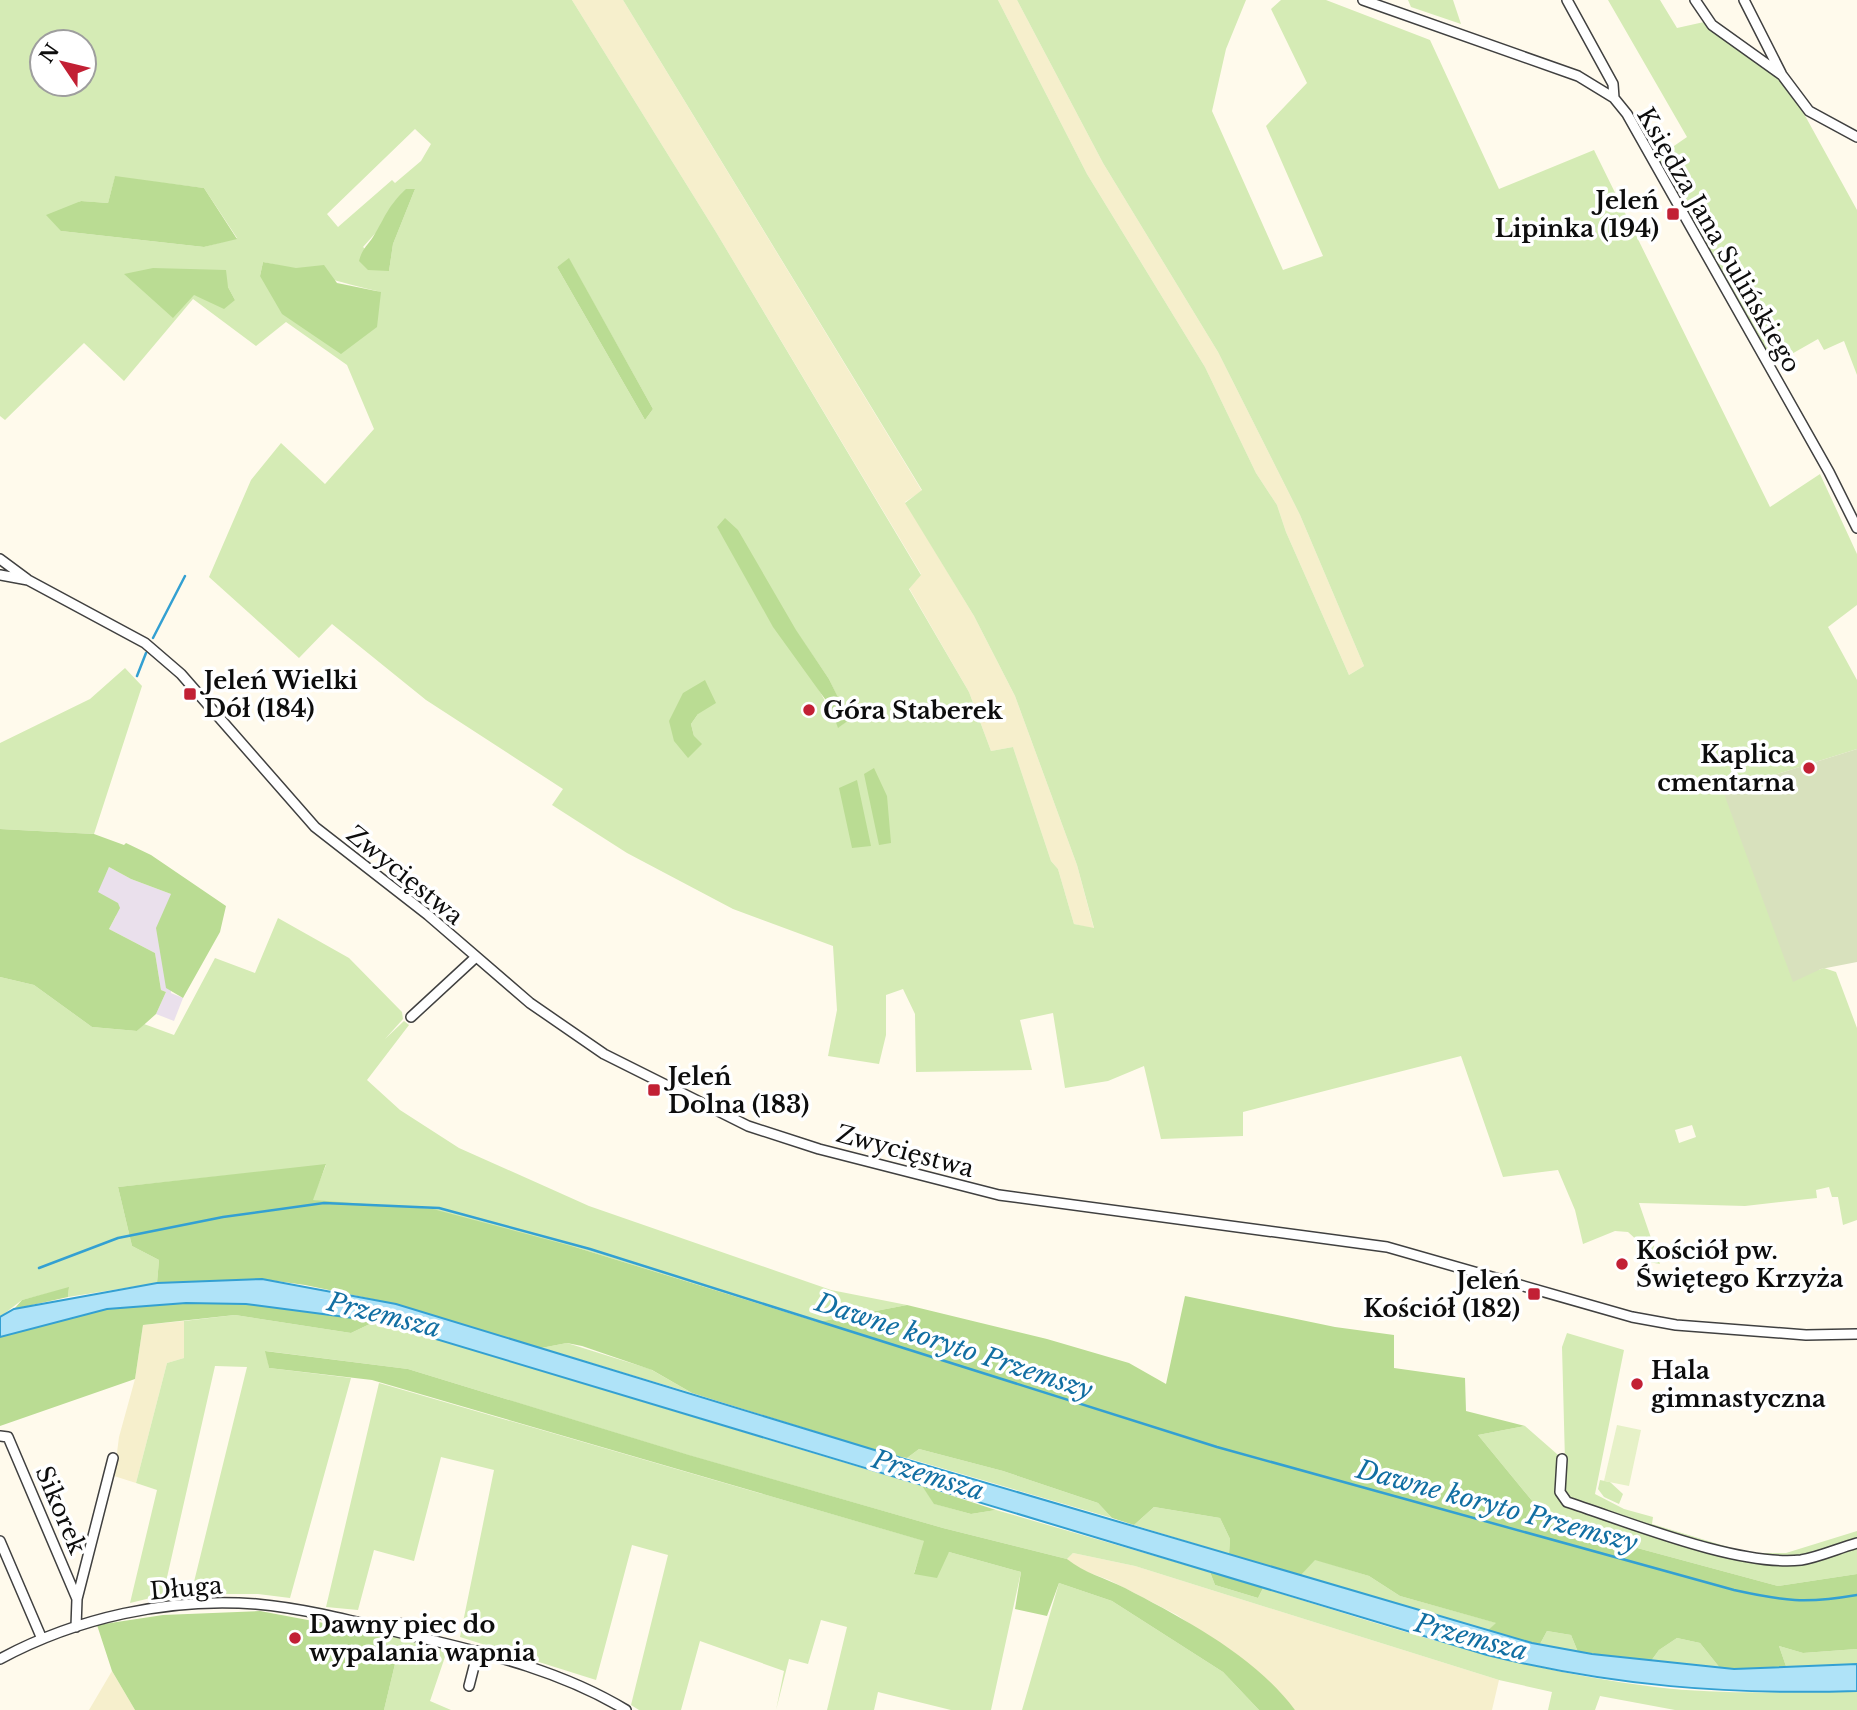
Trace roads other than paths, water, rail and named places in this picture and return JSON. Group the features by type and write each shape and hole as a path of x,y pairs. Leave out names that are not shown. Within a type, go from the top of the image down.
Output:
{"street":[{"name":"Księdza Jana Sulińskiego","path":"1363,0 1578,76 1614,98 1648,150 1829,472 1857,528"},
{"path":"1567,0 1613,84 1614,98"},
{"path":"1695,0 1712,25 1782,75"},
{"path":"1744,0 1782,75 1809,111 1857,137"},
{"path":"0,559 28,580"},
{"name":"Zwycięstwa","path":"0,575 28,580 123,629 166,660 315,827 530,1003 609,1057 748,1126 818,1149 999,1195 1387,1247 1632,1317 1676,1325 1806,1335 1857,1334"},
{"path":"411,1017 476,957"},
{"name":"Sikorek","path":"4,1436 77,1599"},
{"path":"76,1627 77,1599 113,1458"},
{"path":"1562,1459 1560,1492 1567,1502 1717,1550 1746,1556 1801,1560 1857,1542"},
{"path":"0,1541 42,1639"},
{"name":"Długa","path":"0,1659 42,1639 76,1627 159,1607 210,1603 302,1610 478,1651 578,1684 626,1710"},
{"name":"Długa","path":"382,1629 396,1623 425,1628"},
{"path":"469,1686 478,1651"}],"water":[{"name":"Przemsza","path":"262,1279 396,1304 891,1455 1532,1643 1592,1654 1734,1669 1857,1664 1857,1691 1716,1690 1670,1686 1580,1674 1487,1655 376,1321 246,1304 186,1303 107,1309 0,1337 0,1317 14,1309 157,1283"}],"waterway":[{"path":"153,638 185,576"},
{"path":"137,676 146,653"},
{"name":"Dawne koryto Przemszy","path":"39,1268 118,1238 223,1217 324,1203 439,1208 590,1249 1217,1447 1734,1590 1795,1600 1823,1600 1857,1595"}],"place":[{"name":"Jeleń Lipinka (194)","path":"1673,214"},
{"name":"Jeleń Wielki Dół (184)","path":"190,694"},
{"name":"Góra Staberek","path":"809,710"},
{"name":"Kaplica cmentarna","path":"1809,768"},
{"name":"Jeleń Dolna (183)","path":"654,1090"},
{"name":"Kościół pw. Świętego Krzyża","path":"1622,1264"},
{"name":"Jeleń Kościół (182)","path":"1534,1294"},
{"name":"Hala gimnastyczna","path":"1637,1384"},
{"name":"Dawny piec do wypalania wapnia","path":"295,1638"}]}
